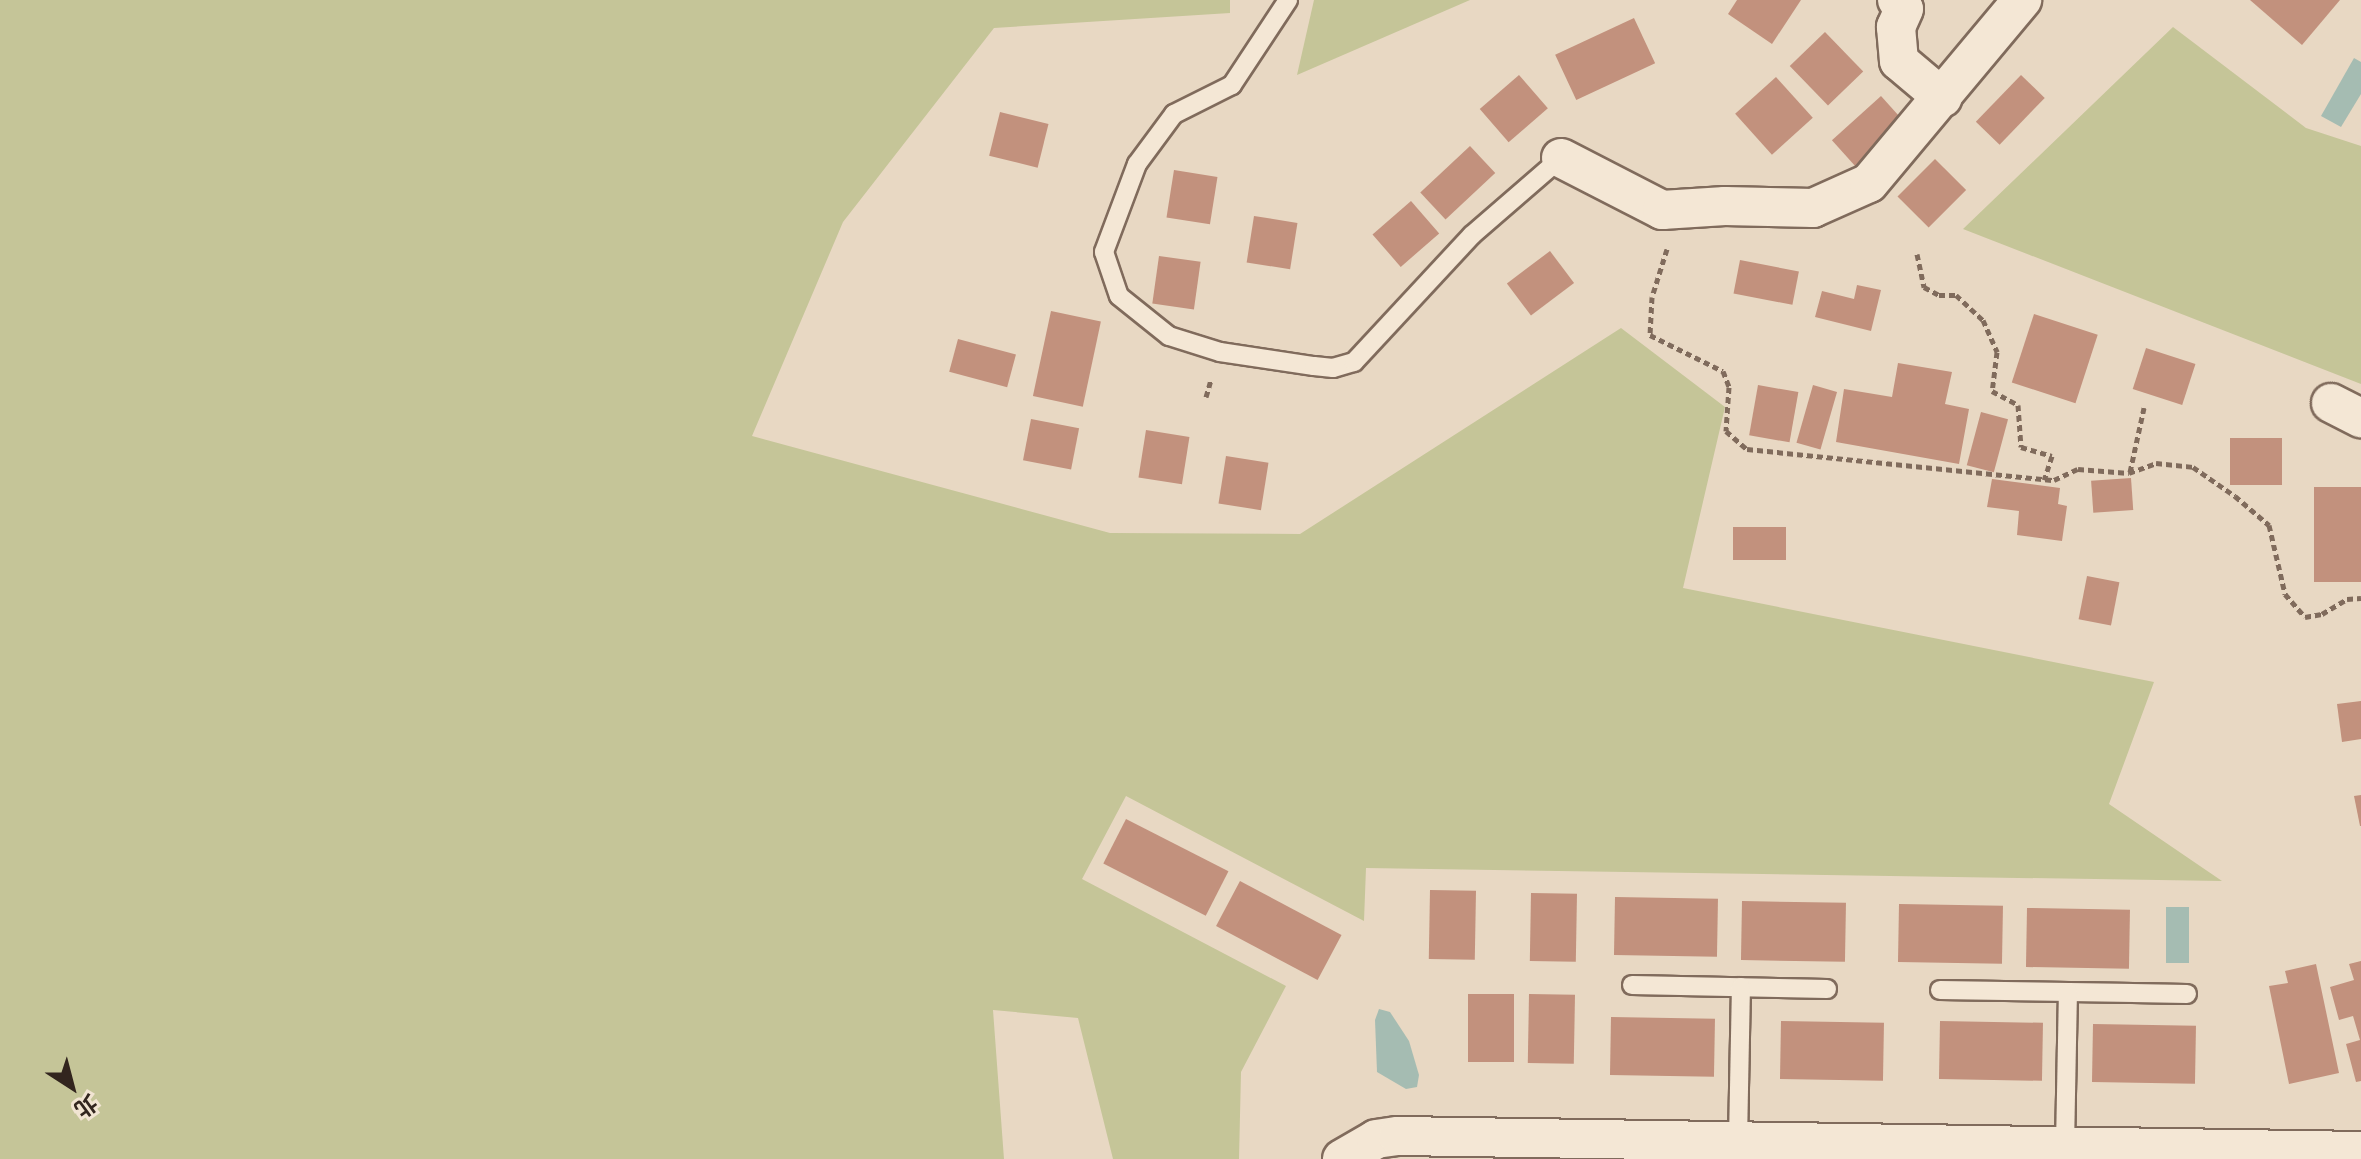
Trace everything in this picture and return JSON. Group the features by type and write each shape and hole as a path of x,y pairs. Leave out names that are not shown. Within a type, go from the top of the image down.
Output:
{"street":[{"path":"1897,0 1904,9 1896,27 1899,61 1943,98"},
{"path":"1561,158 1662,210 1725,206 1813,208 1869,183 2022,0"},
{"path":"1342,1159 1376,1139 1398,1136 2361,1151"}],"lane":[{"path":"1288,0 1232,85 1174,114 1164,127 1137,164 1104,252 1119,296 1169,336 1220,352 1314,366 1333,368 1354,362 1472,235 1561,158"},
{"path":"1632,985 1827,989"},
{"path":"1738,1141 1741,987"},
{"path":"1940,990 2187,994"},
{"path":"2065,1146 2068,993"}],"path":[{"path":"1917,254 1924,287 1939,295 1956,295 1983,320 1997,352 1992,391 2018,405 2021,447 2052,456 2044,480"},
{"path":"1652,297 1650,335 1723,371 1729,387 1726,431 1747,449 2044,480 2054,480 2078,469 2129,473 2156,463 2193,467 2235,496 2269,525 2285,594 2305,617 2322,614 2347,599 2361,598"},
{"path":"2129,473 2144,408"}],"green space":[{"path":"0,0 1230,0 1230,13 994,28 843,222 752,436 1110,533 1300,534 1621,328 1725,407 1683,588 2154,682 2109,804 2222,881 1366,868 1364,921 1126,796 1082,879 1286,986 1241,1072 1239,1159 1113,1159 1078,1018 993,1010 1004,1159 0,1159"},
{"path":"1314,0 1470,0 1297,75"},
{"path":"2173,27 2306,128 2361,146 2361,384 1963,229"}],"shaded area":[{"path":"2354,58 2361,62 2361,94 2341,127 2321,116"},
{"path":"2166,907 2189,907 2189,963 2166,963"},
{"path":"1379,1009 1390,1012 1409,1041 1419,1075 1417,1087 1406,1089 1377,1072 1375,1020"}],"building":[{"path":"1737,0 1801,0 1772,44 1728,14"},
{"path":"2250,0 2340,0 2302,45"},
{"path":"1634,18 1655,63 1576,100 1555,55"},
{"path":"1825,32 1863,72 1828,106 1790,66"},
{"path":"1519,75 1548,108 1509,142 1480,109"},
{"path":"2021,75 2045,98 2000,145 1976,122"},
{"path":"1776,77 1813,118 1772,155 1735,114"},
{"path":"1881,96 1908,126 1859,170 1832,140"},
{"path":"1000,112 1049,124 1038,168 989,156"},
{"path":"1470,146 1495,173 1446,219 1420,192"},
{"path":"1935,159 1966,190 1929,228 1898,196"},
{"path":"1174,170 1217,177 1210,224 1166,217"},
{"path":"1411,201 1439,233 1401,267 1373,234"},
{"path":"1254,216 1297,223 1290,269 1247,262"},
{"path":"1550,251 1574,283 1531,315 1507,283"},
{"path":"1159,256 1201,262 1194,309 1152,304"},
{"path":"1740,260 1799,271 1792,305 1734,293"},
{"path":"1857,285 1881,290 1871,331 1815,317 1822,291 1854,299"},
{"path":"1051,311 1101,322 1083,407 1033,396"},
{"path":"2034,314 2098,335 2075,403 2012,382"},
{"path":"958,339 1016,355 1007,387 949,372"},
{"path":"2146,348 2195,364 2182,405 2133,389"},
{"path":"1898,363 1952,372 1945,404 1969,409 1959,464 1836,442 1844,389 1892,397"},
{"path":"1758,385 1798,392 1790,442 1749,435"},
{"path":"1813,385 1837,392 1820,450 1796,443"},
{"path":"1981,412 2008,419 1994,472 1967,465"},
{"path":"1031,419 1079,428 1071,470 1023,460"},
{"path":"1146,430 1189,437 1182,484 1138,477"},
{"path":"2230,438 2282,438 2282,485 2230,485"},
{"path":"1226,456 1268,463 1261,510 1218,503"},
{"path":"2131,478 2133,510 2093,513 2091,481"},
{"path":"1992,479 2060,488 2058,504 2067,506 2062,541 2017,535 2019,511 1987,507"},
{"path":"2314,487 2361,487 2361,582 2314,582"},
{"path":"1733,527 1786,527 1786,560 1733,560"},
{"path":"2087,576 2119,582 2111,625 2079,619"},
{"path":"2361,701 2361,739 2342,742 2337,704"},
{"path":"2361,795 2361,826 2360,826 2354,796"},
{"path":"1126,819 1228,871 1206,916 1103,864"},
{"path":"1240,881 1342,935 1318,980 1216,926"},
{"path":"1430,890 1476,891 1475,960 1429,959"},
{"path":"1531,893 1577,894 1576,962 1530,961"},
{"path":"1615,897 1718,899 1717,957 1614,955"},
{"path":"1742,901 1846,903 1845,962 1741,960"},
{"path":"1899,904 2003,906 2002,964 1898,962"},
{"path":"2027,908 2130,910 2129,969 2026,967"},
{"path":"2361,961 2361,1081 2356,1082 2346,1044 2360,1040 2353,1016 2339,1020 2330,987 2354,980 2349,964"},
{"path":"2316,964 2339,1073 2289,1084 2269,986 2288,983 2285,971"},
{"path":"1468,994 1514,994 1514,1062 1468,1062"},
{"path":"1529,994 1575,995 1574,1064 1528,1063"},
{"path":"1611,1017 1715,1019 1714,1077 1610,1075"},
{"path":"1781,1021 1884,1023 1883,1081 1780,1079"},
{"path":"1940,1021 2043,1023 2042,1081 1939,1079"},
{"path":"2093,1024 2196,1026 2195,1084 2092,1082"}]}
